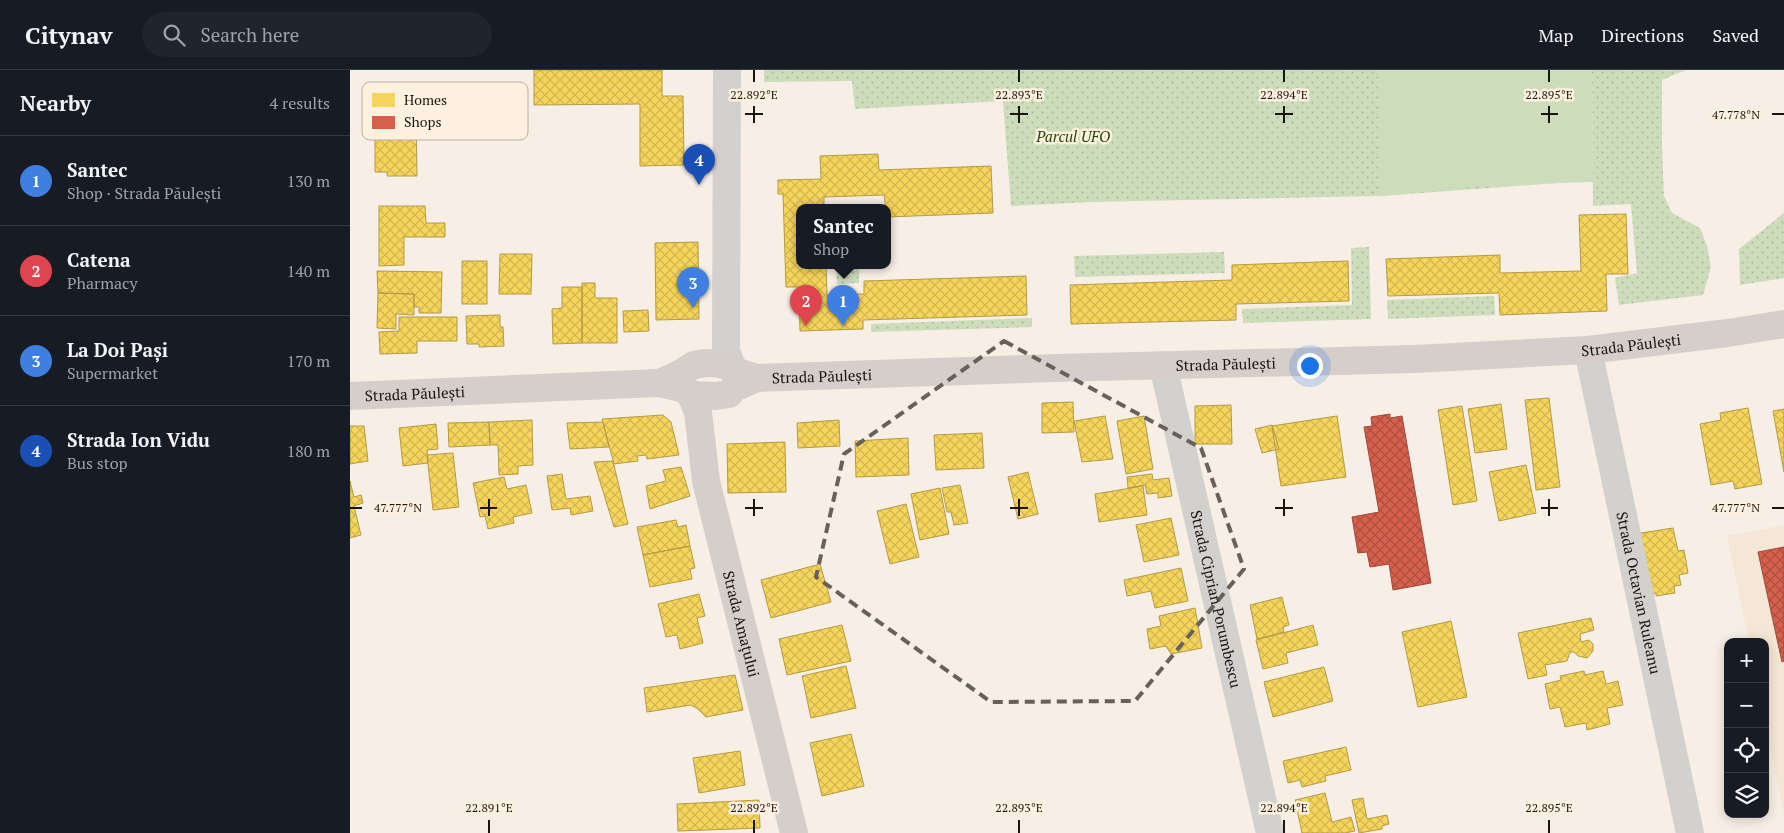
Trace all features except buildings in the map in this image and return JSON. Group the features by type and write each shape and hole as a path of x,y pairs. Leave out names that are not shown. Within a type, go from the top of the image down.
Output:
{"main road":[{"name":"Strada Păulești","path":"350,396 687,391 688,367 695,365 734,370 1163,365 1414,359 1588,350 1728,334 1784,324"},
{"name":"Strada Amațului","path":"687,391 706,481 794,833"}],"street":[{"path":"727,70 734,370"},
{"name":"Strada Octavian Ruleanu","path":"1588,350 1690,833"},
{"name":"Strada Ciprian Porumbescu","path":"1163,365 1270,833"}],"highlighted area":[{"path":"1004,341 1201,448 1244,569 1135,701 991,702 816,577 844,454"}],"shaded area":[{"path":"1784,525 1784,814 1769,742 1769,638 1748,638 1727,536"}],"green space":[{"name":"Parcul UFO","path":"764,70 1584,70 1584,181 1381,196 1091,202 1011,206 1003,101 855,109 852,81 764,82"},
{"path":"1379,70 1592,70 1593,182 1490,185 1381,196"},
{"path":"1592,70 1686,70 1662,80 1664,196 1672,213 1700,228 1707,246 1711,267 1703,295 1619,305 1615,278 1637,273 1631,204 1593,206"},
{"path":"1784,213 1784,278 1740,285 1739,249"},
{"path":"1369,247 1371,319 1243,323 1242,309 1352,305 1351,248"},
{"path":"1224,252 1225,273 1075,277 1074,256"},
{"path":"836,269 859,269 859,283 837,284"},
{"path":"1494,296 1495,315 1388,319 1387,300"},
{"path":"1032,318 1032,327 871,332 871,324"}],"place":[{"name":"Strada Ion Vidu","path":"699,185"},
{"name":"La Doi Pași","path":"693,308"},
{"name":"Catena","path":"806,326"},
{"name":"Santec","path":"843,326"}]}
